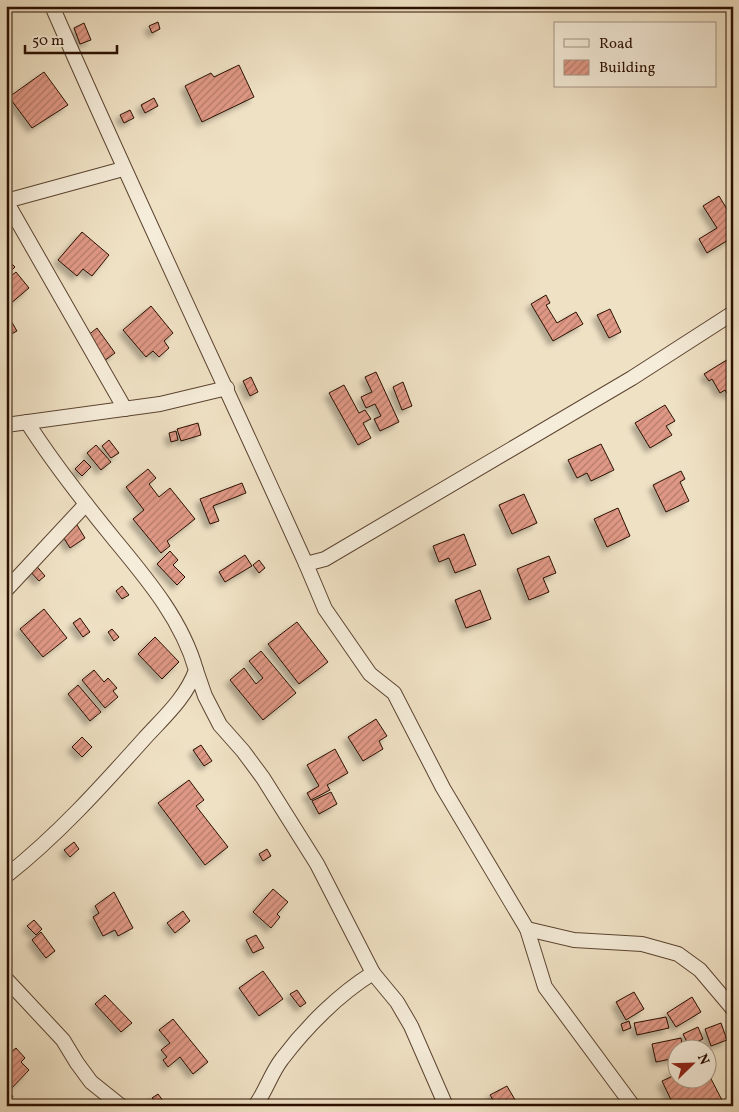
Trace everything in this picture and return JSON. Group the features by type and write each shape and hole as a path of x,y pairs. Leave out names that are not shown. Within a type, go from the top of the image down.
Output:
{"street":[{"path":"52,6 123,169 227,388 325,609 370,674 394,693 443,788 526,929 546,987 633,1106"},
{"path":"123,169 6,201 125,409"},
{"path":"306,564 325,559 469,476 632,378 733,313"},
{"path":"6,425 160,404 227,388"},
{"path":"27,422 45,451 145,577 183,633 204,696 220,725 263,778 316,864 372,973 398,1002 411,1026 446,1106"},
{"path":"6,590 86,504"},
{"path":"6,876 38,851 129,756 190,687 196,670"},
{"path":"526,929 574,940 642,944 678,954 700,970 733,1009"},
{"path":"255,1106 283,1057 318,1018 356,984 372,973"},
{"path":"6,979 63,1040 77,1063 92,1082 121,1106"}],"building":[{"path":"158,22 160,29 152,33 149,26"},
{"path":"84,23 91,40 80,44 74,28"},
{"path":"239,65 254,97 202,122 185,86 211,73 214,77"},
{"path":"44,72 68,105 32,128 9,97"},
{"path":"154,98 158,106 145,113 141,105"},
{"path":"130,110 134,118 124,123 120,115"},
{"path":"719,196 733,219 733,229 729,231 733,237 707,253 699,239 717,228 703,206"},
{"path":"82,232 109,255 92,276 83,269 77,276 58,260"},
{"path":"6,258 15,267 6,276"},
{"path":"16,272 29,288 10,304 6,300 6,280"},
{"path":"546,295 550,303 546,305 557,323 576,312 583,324 553,341 531,304"},
{"path":"151,306 173,333 164,341 169,348 159,357 153,351 146,357 123,330"},
{"path":"610,309 621,332 609,338 597,315"},
{"path":"10,319 17,331 6,337 6,321"},
{"path":"97,328 115,353 104,361 86,337"},
{"path":"6,337 11,345 6,347"},
{"path":"730,358 733,362 733,392 728,395 725,390 720,393 712,379 709,381 704,374"},
{"path":"376,372 399,422 380,431 374,419 381,416 375,404 366,408 361,397 372,392 365,377"},
{"path":"251,377 258,392 250,396 243,381"},
{"path":"403,382 412,406 402,410 393,387"},
{"path":"344,385 359,413 365,410 371,419 363,423 371,438 358,445 329,393"},
{"path":"665,405 675,421 666,426 672,435 650,448 635,423"},
{"path":"198,423 201,435 181,441 177,429"},
{"path":"176,431 178,440 171,442 169,433"},
{"path":"109,440 119,453 111,458 102,446"},
{"path":"601,444 614,470 591,481 587,473 577,478 568,460"},
{"path":"96,445 111,462 101,470 87,453"},
{"path":"84,460 91,467 82,476 75,469"},
{"path":"148,469 156,478 149,484 159,497 170,488 195,519 167,541 170,546 161,553 133,519 144,510 126,487"},
{"path":"681,471 685,479 680,482 689,501 666,512 653,485"},
{"path":"242,483 246,493 213,506 219,521 210,524 200,499"},
{"path":"524,494 537,523 512,534 499,505"},
{"path":"618,508 630,536 607,547 594,519"},
{"path":"74,520 85,538 70,548 59,530"},
{"path":"464,534 476,565 455,573 449,558 439,562 433,546"},
{"path":"170,551 178,560 173,565 185,577 177,585 157,564"},
{"path":"245,555 252,566 225,582 219,572"},
{"path":"549,556 556,573 543,578 549,592 529,600 517,569"},
{"path":"259,560 265,568 259,573 253,565"},
{"path":"34,563 45,576 39,581 28,569"},
{"path":"122,586 129,595 122,599 116,591"},
{"path":"480,590 491,619 466,628 455,600"},
{"path":"44,609 67,638 43,657 20,629"},
{"path":"80,618 90,632 83,637 73,623"},
{"path":"297,622 328,662 299,684 268,644"},
{"path":"112,629 119,637 114,641 108,632"},
{"path":"155,637 179,662 162,679 138,654"},
{"path":"261,651 296,693 263,720 230,680 244,668 256,684 263,678 249,661"},
{"path":"94,670 104,682 108,678 117,688 113,691 118,697 105,708 82,680"},
{"path":"78,685 101,712 90,721 68,694"},
{"path":"376,719 387,736 379,741 383,749 363,761 348,737"},
{"path":"82,737 92,747 82,757 72,747"},
{"path":"201,745 212,761 204,766 193,750"},
{"path":"335,749 348,773 327,785 330,790 311,800 307,793 319,786 307,765"},
{"path":"189,780 204,800 196,806 228,847 205,865 158,803"},
{"path":"331,792 337,804 319,814 312,801"},
{"path":"74,842 79,849 70,857 64,850"},
{"path":"267,849 271,856 263,861 259,854"},
{"path":"273,889 288,902 277,914 280,917 271,928 253,912"},
{"path":"114,892 133,928 118,936 115,930 103,936 93,917 99,913 95,906"},
{"path":"183,911 190,921 175,933 167,923"},
{"path":"34,920 42,929 36,935 27,926"},
{"path":"41,932 55,951 46,958 32,940"},
{"path":"256,935 264,948 253,953 246,940"},
{"path":"263,971 283,999 259,1016 239,988"},
{"path":"297,990 306,1003 300,1007 290,994"},
{"path":"634,992 644,1009 626,1020 616,1002"},
{"path":"105,995 132,1023 121,1032 95,1004"},
{"path":"692,997 701,1012 676,1027 667,1013"},
{"path":"666,1017 669,1028 637,1035 634,1023"},
{"path":"173,1019 208,1062 193,1074 180,1057 168,1067 163,1060 167,1057 161,1050 170,1043 159,1030"},
{"path":"629,1021 631,1028 623,1031 621,1024"},
{"path":"721,1023 727,1040 716,1044 716,1040 709,1040 705,1029"},
{"path":"698,1027 703,1039 686,1040 683,1034"},
{"path":"666,1041 666,1060 656,1062 652,1044"},
{"path":"16,1048 25,1058 21,1062 29,1070 8,1092 6,1056"},
{"path":"666,1079 666,1089 662,1081"},
{"path":"507,1086 518,1105 509,1106 506,1100 496,1105 490,1095"},
{"path":"716,1088 725,1106 674,1106 666,1090 716,1090"},
{"path":"6,1092 13,1096 8,1106 6,1106"},
{"path":"158,1094 164,1102 159,1106 152,1098"}]}
